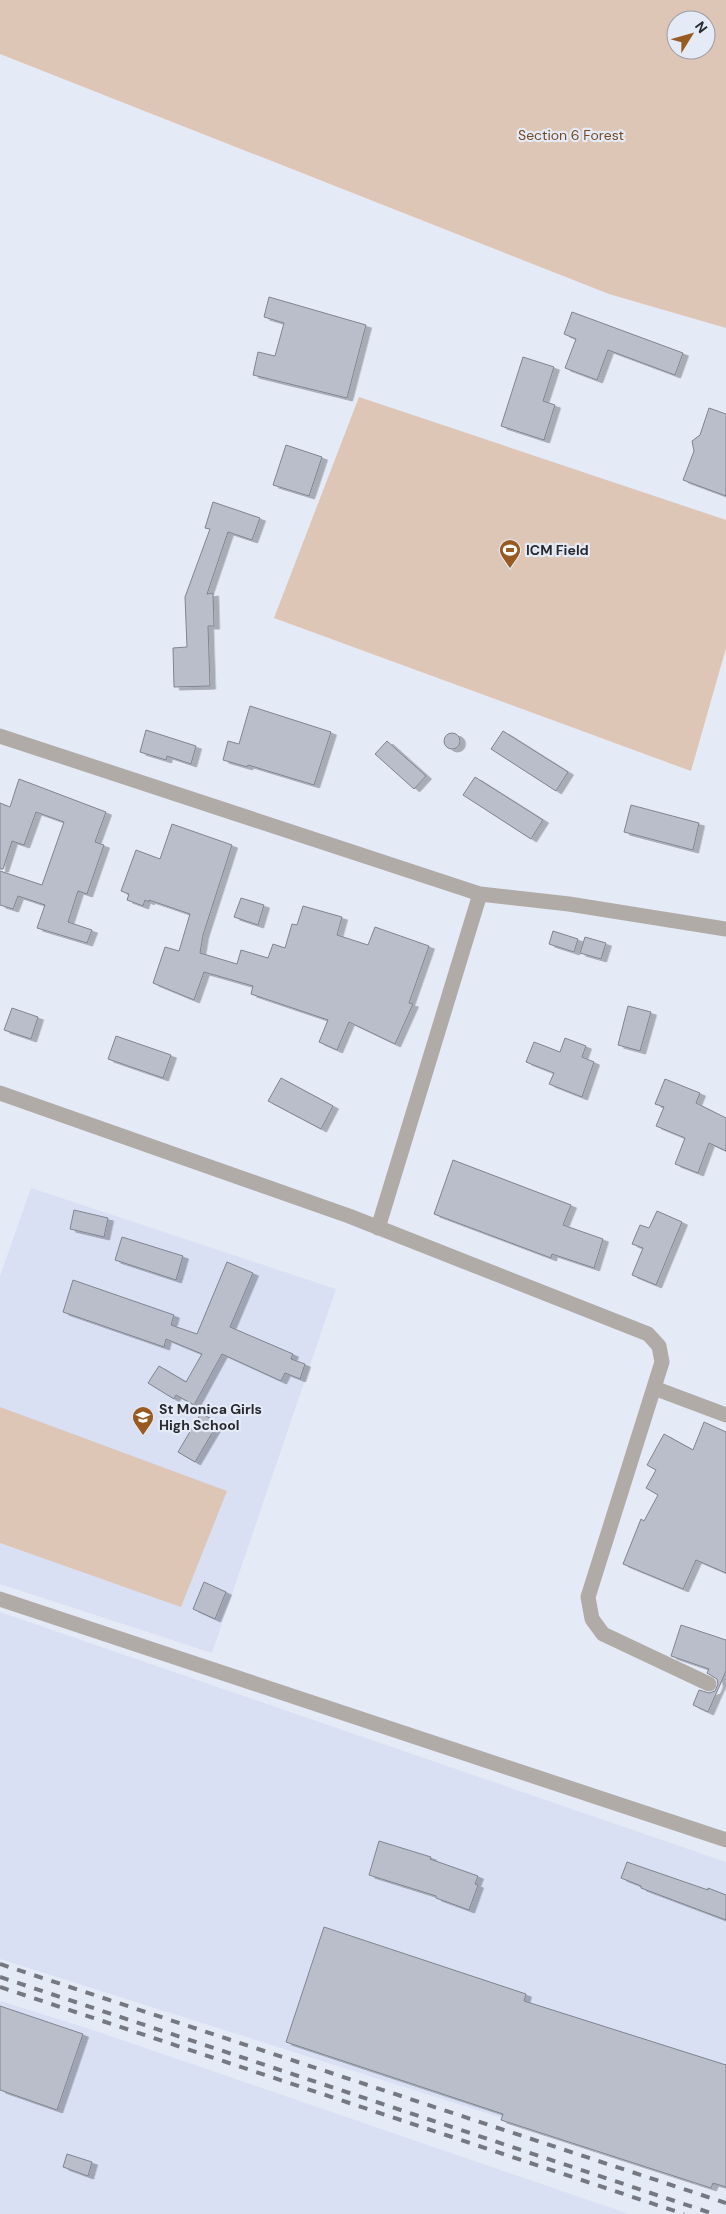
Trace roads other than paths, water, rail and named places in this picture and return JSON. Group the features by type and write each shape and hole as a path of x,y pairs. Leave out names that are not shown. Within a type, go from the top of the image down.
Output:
{"street":[{"path":"0,736 480,894 569,904 726,929"},
{"path":"378,1228 480,894"},
{"path":"0,1093 339,1212 648,1334 659,1346 662,1362 588,1597 592,1619 603,1634 709,1684"},
{"path":"654,1388 726,1415"},
{"path":"0,1599 726,1840"}],"railway":[{"path":"0,1964 726,2203"},
{"path":"0,1977 714,2214"},
{"path":"0,1987 684,2214"}],"place":[{"name":"ICM Field","path":"510,569"},
{"name":"St Monica Girls High School","path":"143,1436"}],"park label":[{"name":"Section 6 Forest","path":"571,135"}]}
